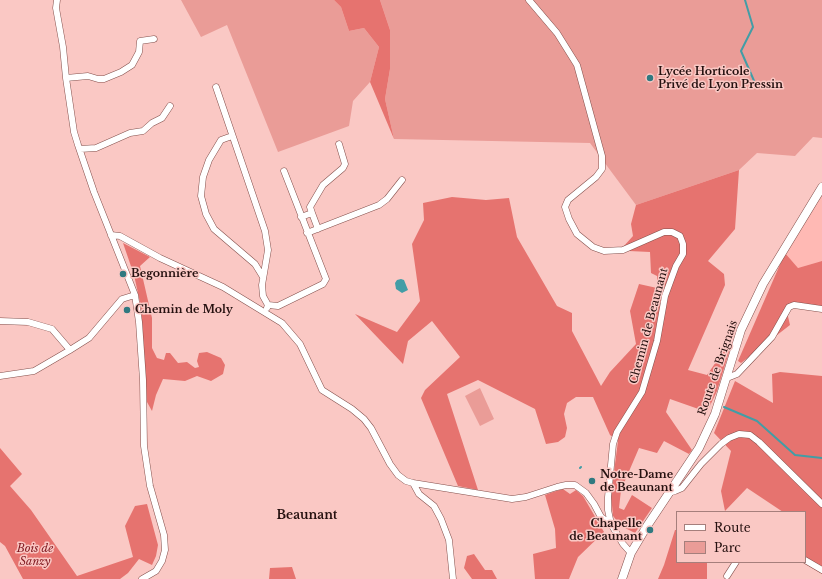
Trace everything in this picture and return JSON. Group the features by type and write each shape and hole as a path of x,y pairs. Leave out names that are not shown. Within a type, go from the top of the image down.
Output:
{"main road":[{"name":"Route de Brignais","path":"622,579 631,553 668,493 686,470 699,448 715,414 741,330 763,284 822,187"}],"street":[{"path":"56,0 74,132 89,180 135,295 139,322 143,380 144,446 150,486 164,535 165,550 162,561 156,571 142,579"},
{"name":"Chemin de Beaunant","path":"529,0 557,33 577,65 602,156 602,169 596,177 568,200 565,208 569,220 577,234 593,247 604,251 623,250 664,232 672,232 680,236 684,244 683,254 676,266 665,296 657,341 642,392 617,432 613,444 608,510 611,524 623,544 631,553"},
{"path":"66,78 88,76 104,79 121,72 132,65 139,52 140,41 154,39"},
{"path":"216,87 265,231 268,250 262,285 264,296 268,305"},
{"path":"80,149 96,148 130,133 143,131 162,118 170,106"},
{"path":"232,136 221,140 209,160 203,177 201,196 206,214 214,229 255,264 263,277"},
{"path":"318,229 310,207 323,186 343,168 345,164 339,144"},
{"path":"268,305 278,306 322,284 326,278 307,233 284,171"},
{"path":"307,233 379,205 387,199 402,180"},
{"path":"301,217 312,212"},
{"path":"111,235 120,236 160,258 223,287 282,323 300,344 322,390 352,409 364,419 371,428 390,464 398,475 406,481 512,499 526,497 561,486 575,485 586,493 601,517 611,524"},
{"path":"0,376 34,371 70,350 89,338 122,299 135,295"},
{"path":"264,313 268,305"},
{"path":"727,378 737,374 772,336 789,307 794,305 822,309"},
{"path":"0,321 28,322 52,329 70,350"},
{"path":"668,493 675,492 682,488 701,464 721,444 729,438 739,434 750,435 760,442 822,504"},
{"path":"413,483 419,494 434,506 441,519 449,540 453,579"},
{"path":"806,561 822,570"},
{"path":"727,576 735,563"}],"shaded area":[{"path":"822,192 822,261 798,268 785,253"}],"green space":[{"path":"181,0 334,0 341,7 349,31 364,28 379,47 370,82 353,101 349,126 278,152 227,25 201,37"},
{"path":"334,0 380,0 390,30 390,69 385,99 394,139 370,82 379,47 364,28 349,31 341,7"},
{"path":"380,0 822,0 822,138 813,137 795,156 757,153 739,170 636,205 590,143 394,139 385,99 390,69 390,30"},
{"path":"739,170 735,229 708,261 724,274 725,285 688,370 707,375 725,349 730,349 717,391 707,412 670,399 666,412 692,450 689,454 664,441 657,453 639,448 621,490 619,508 624,510 632,495 652,508 635,533 621,526 613,516 611,495 618,441 610,435 593,397 576,397 567,403 564,414 567,428 565,437 558,442 546,444 535,409 478,380 447,394 478,490 458,486 421,398 425,390 460,357 432,321 408,341 403,364 355,314 397,332 420,301 412,244 424,220 423,203 452,197 486,200 509,198 517,237 557,306 572,313 572,331 601,386 610,372 636,344 630,311 639,284 657,288 657,276 651,273 650,252 629,251 623,247 633,236 631,224 636,205"},
{"path":"123,243 150,257 140,266 152,318 152,348 157,358 164,360 166,353 170,353 178,363 187,362 195,368 199,367 197,361 199,353 207,352 221,358 225,365 223,374 211,381 197,376 185,381 163,379 156,395 152,411 147,402 141,307 134,275"},
{"path":"785,253 798,268 822,261 822,307 786,308 790,325 741,363 738,361"},
{"path":"780,372 822,376 822,574 804,563 806,563 806,511 782,511 747,488 725,511 721,491 731,451 714,433 735,381 773,403 772,374"},
{"path":"480,388 494,419 480,426 465,396"},
{"name":"Bois de Sanzy","path":"0,448 22,474 10,486 31,510 77,576 133,557 125,526 135,506 147,504 158,545 156,556 152,565 139,559 128,573 120,579 23,579 5,546 0,542"},
{"path":"563,489 570,494 576,490 583,496 604,532 578,557 569,579 535,579 533,554 556,548 555,529 545,495"},
{"path":"676,530 676,563 707,563 707,579 658,579"},
{"path":"474,554 485,570 492,570 497,579 472,579 464,568 467,556"},
{"path":"292,567 296,579 269,579 270,568"}],"water":[{"path":"397,280 404,280 408,290 402,293 396,289 395,283"}],"waterway":[{"path":"745,0 753,27 741,51 755,83"},
{"path":"724,407 757,421 795,455 822,458"}],"place":[{"name":"Lycée Horticole Privé de Lyon Pressin","path":"650,78"},
{"name":"Begonnière","path":"123,274"},
{"name":"Chemin de Moly","path":"127,310"},
{"name":"Notre-Dame de Beaunant","path":"592,481"},
{"name":"Chapelle de Beaunant","path":"650,530"}],"district":[{"name":"Beaunant","path":"307,516"}]}
